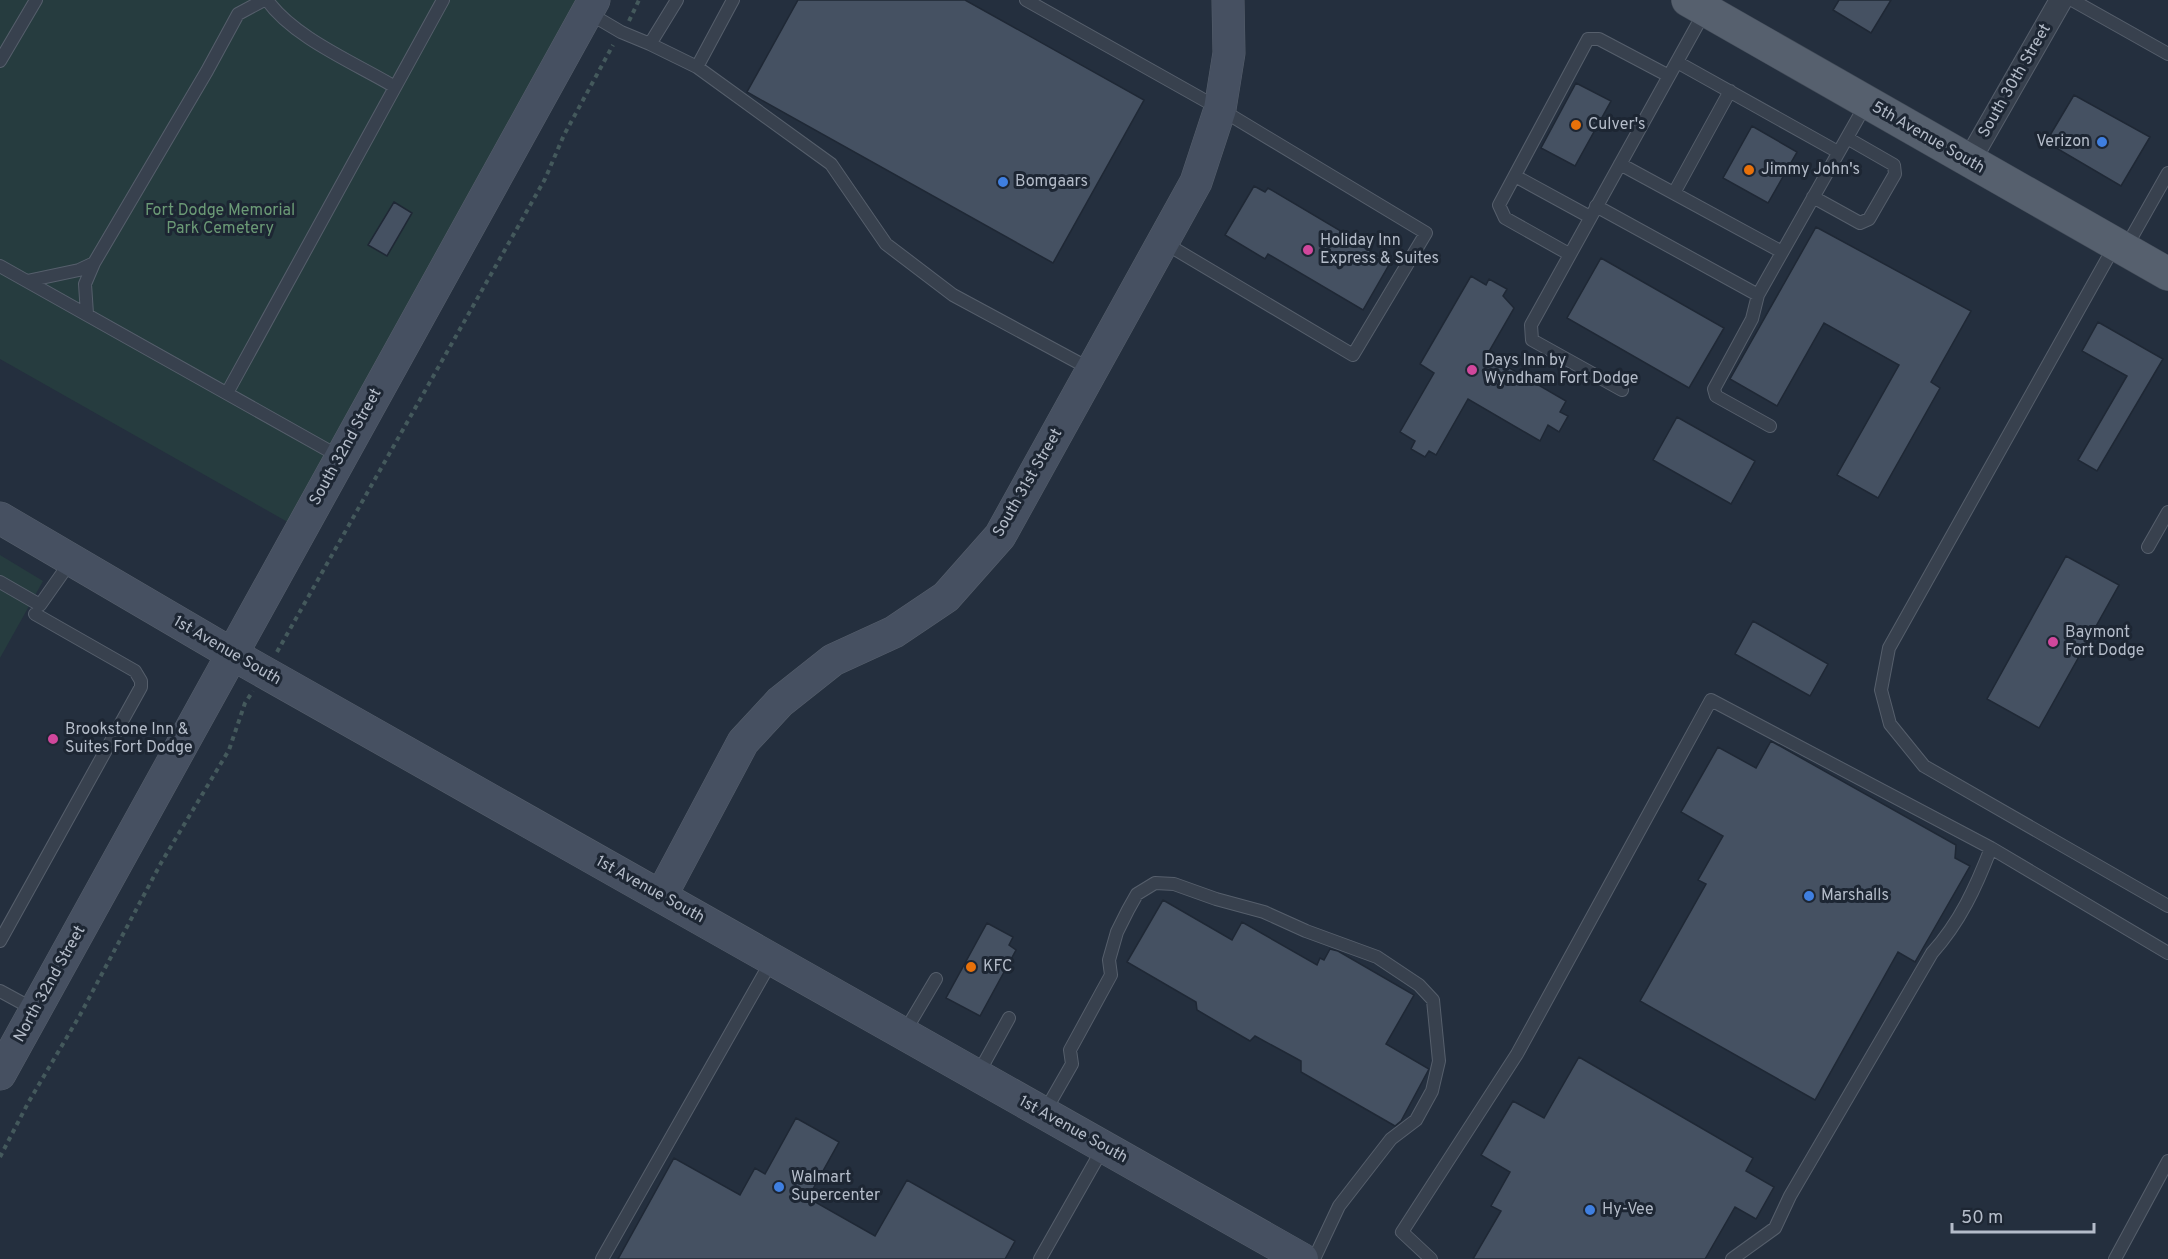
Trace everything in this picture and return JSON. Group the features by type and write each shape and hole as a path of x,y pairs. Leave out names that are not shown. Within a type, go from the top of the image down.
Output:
{"main road":[{"name":"5th Avenue South","path":"1697,5 2168,274"}],"street":[{"name":"South 31st Street","path":"661,896 743,742 780,702 833,660 894,632 946,597 1000,536 1196,182 1220,109 1229,53 1228,0"},
{"name":"South 30th Street","path":"1969,161 2061,0"},
{"name":"South 32nd Street","path":"100,894 590,6"},
{"name":"1st Avenue South","path":"0,518 265,673 1302,1259"},
{"name":"North 32nd Street","path":"0,1074 100,894"}],"lane":[{"path":"0,61 36,0"},
{"path":"87,314 85,284 94,263 238,14 266,0 277,14 309,37 395,87"},
{"path":"227,393 443,0"},
{"path":"650,44 677,0"},
{"path":"697,67 733,0"},
{"path":"1026,0 1220,109 1425,233 1353,355 1163,242"},
{"path":"2072,0 2168,54"},
{"path":"1622,390 1533,340 1531,325 1677,62 1697,5"},
{"path":"590,6 621,32 697,67 831,164 886,244 953,295 1092,370"},
{"path":"1569,254 1505,218 1499,205 1588,39 1599,39 1669,76"},
{"path":"1677,62 1838,152"},
{"path":"1674,193 1730,92"},
{"path":"1770,426 1716,396 1714,389 1752,320 1758,295 1867,103"},
{"path":"1813,197 1860,223 1869,219 1895,174 1894,165 1846,138"},
{"path":"1620,164 1782,252"},
{"path":"2168,173 2120,247 1888,648 1881,690 1890,724 1924,766 2168,906"},
{"path":"1515,176 1593,211 1758,295"},
{"path":"27,281 79,270 94,263"},
{"path":"0,266 340,457"},
{"path":"2148,547 2168,512"},
{"path":"0,582 40,605 72,560"},
{"path":"0,941 141,687 141,681 135,671 35,614"},
{"path":"1431,1259 1402,1232 1517,1054 1711,700 1991,848 2168,953"},
{"path":"1732,1259 1775,1228 1790,1196 1932,953 1946,938 1974,894 1991,848"},
{"path":"1044,1113 1072,1064 1070,1050 1111,975 1109,960 1117,932 1137,894 1155,883 1174,884 1216,899 1264,912 1306,931 1377,957 1419,985 1433,1000 1439,1060 1432,1091 1416,1120 1391,1139 1339,1206 1314,1259"},
{"path":"602,1259 772,960"},
{"path":"904,1034 936,979"},
{"path":"0,991 36,1011"},
{"path":"978,1076 1009,1018"},
{"path":"1040,1259 1104,1147"},
{"path":"2115,1259 2168,1161"}],"path":[{"path":"0,1157 28,1103 80,1015 161,863 229,750 245,703 265,673 366,499 525,211 545,179 564,135 639,0"}],"green space":[{"name":"Fort Dodge Memorial Park Cemetery","path":"0,0 594,0 300,529 0,359"},
{"path":"0,555 43,581 0,658"}],"building":[{"name":"Bomgaars","path":"798,0 965,0 1144,100 1053,263 747,92"},
{"path":"1839,0 1891,0 1871,33 1833,10"},
{"name":"Culver's","path":"1576,83 1611,101 1575,166 1541,148"},
{"path":"2074,95 2150,137 2121,186 2046,142"},
{"path":"1752,126 1797,152 1768,203 1723,178"},
{"name":"Holiday Inn Express & Suites","path":"1254,186 1265,192 1268,188 1361,243 1360,245 1390,263 1363,310 1268,254 1265,259 1225,235"},
{"path":"394,202 412,213 387,256 368,245"},
{"path":"1816,227 1971,311 1931,382 1940,388 1878,498 1837,475 1899,365 1824,323 1777,406 1730,379"},
{"path":"1601,258 1724,328 1689,388 1567,318"},
{"name":"Days Inn by Wyndham Fort Dodge","path":"1471,276 1486,285 1489,279 1507,289 1503,296 1514,308 1487,355 1566,401 1560,412 1568,416 1559,432 1548,425 1540,441 1468,399 1436,455 1429,451 1425,457 1411,449 1415,441 1400,432 1434,373 1420,364"},
{"path":"2098,322 2163,359 2097,471 2078,460 2127,376 2082,351"},
{"path":"1677,417 1755,461 1731,504 1653,460"},
{"name":"Baymont Fort Dodge","path":"2066,556 2119,585 2039,728 1987,699"},
{"path":"1753,621 1828,664 1810,696 1735,654"},
{"path":"1771,741 1956,845 1955,858 1970,866 1915,962 1898,952 1815,1100 1640,1001 1706,884 1698,880 1723,836 1681,812 1718,747 1756,768"},
{"path":"1163,900 1232,940 1242,922 1317,965 1320,958 1324,960 1330,949 1338,951 1414,995 1386,1044 1429,1069 1401,1121 1395,1126 1301,1072 1301,1061 1255,1036 1250,1041 1197,1010 1196,1002 1127,962"},
{"path":"987,923 1013,937 1009,945 1016,950 980,1016 946,998"},
{"path":"1579,1057 1753,1158 1746,1171 1774,1187 1756,1219 1735,1207 1705,1259 1473,1259 1501,1211 1491,1206 1510,1172 1481,1155 1513,1101 1544,1118"},
{"name":"Walmart Supercenter","path":"796,1118 839,1142 808,1198 875,1236 907,1180 1015,1241 1005,1259 618,1259 674,1158 740,1195 755,1168 765,1174"}],"place":[{"name":"Culver's","path":"1576,125"},
{"name":"Verizon","path":"2102,142"},
{"name":"Jimmy John's","path":"1749,170"},
{"name":"Bomgaars","path":"1003,182"},
{"name":"Holiday Inn Express & Suites","path":"1308,250"},
{"name":"Days Inn by Wyndham Fort Dodge","path":"1472,370"},
{"name":"Baymont Fort Dodge","path":"2053,642"},
{"name":"Brookstone Inn & Suites Fort Dodge","path":"53,739"},
{"name":"Marshalls","path":"1809,896"},
{"name":"KFC","path":"971,967"},
{"name":"Walmart Supercenter","path":"779,1187"},
{"name":"Hy-Vee","path":"1590,1210"}]}
